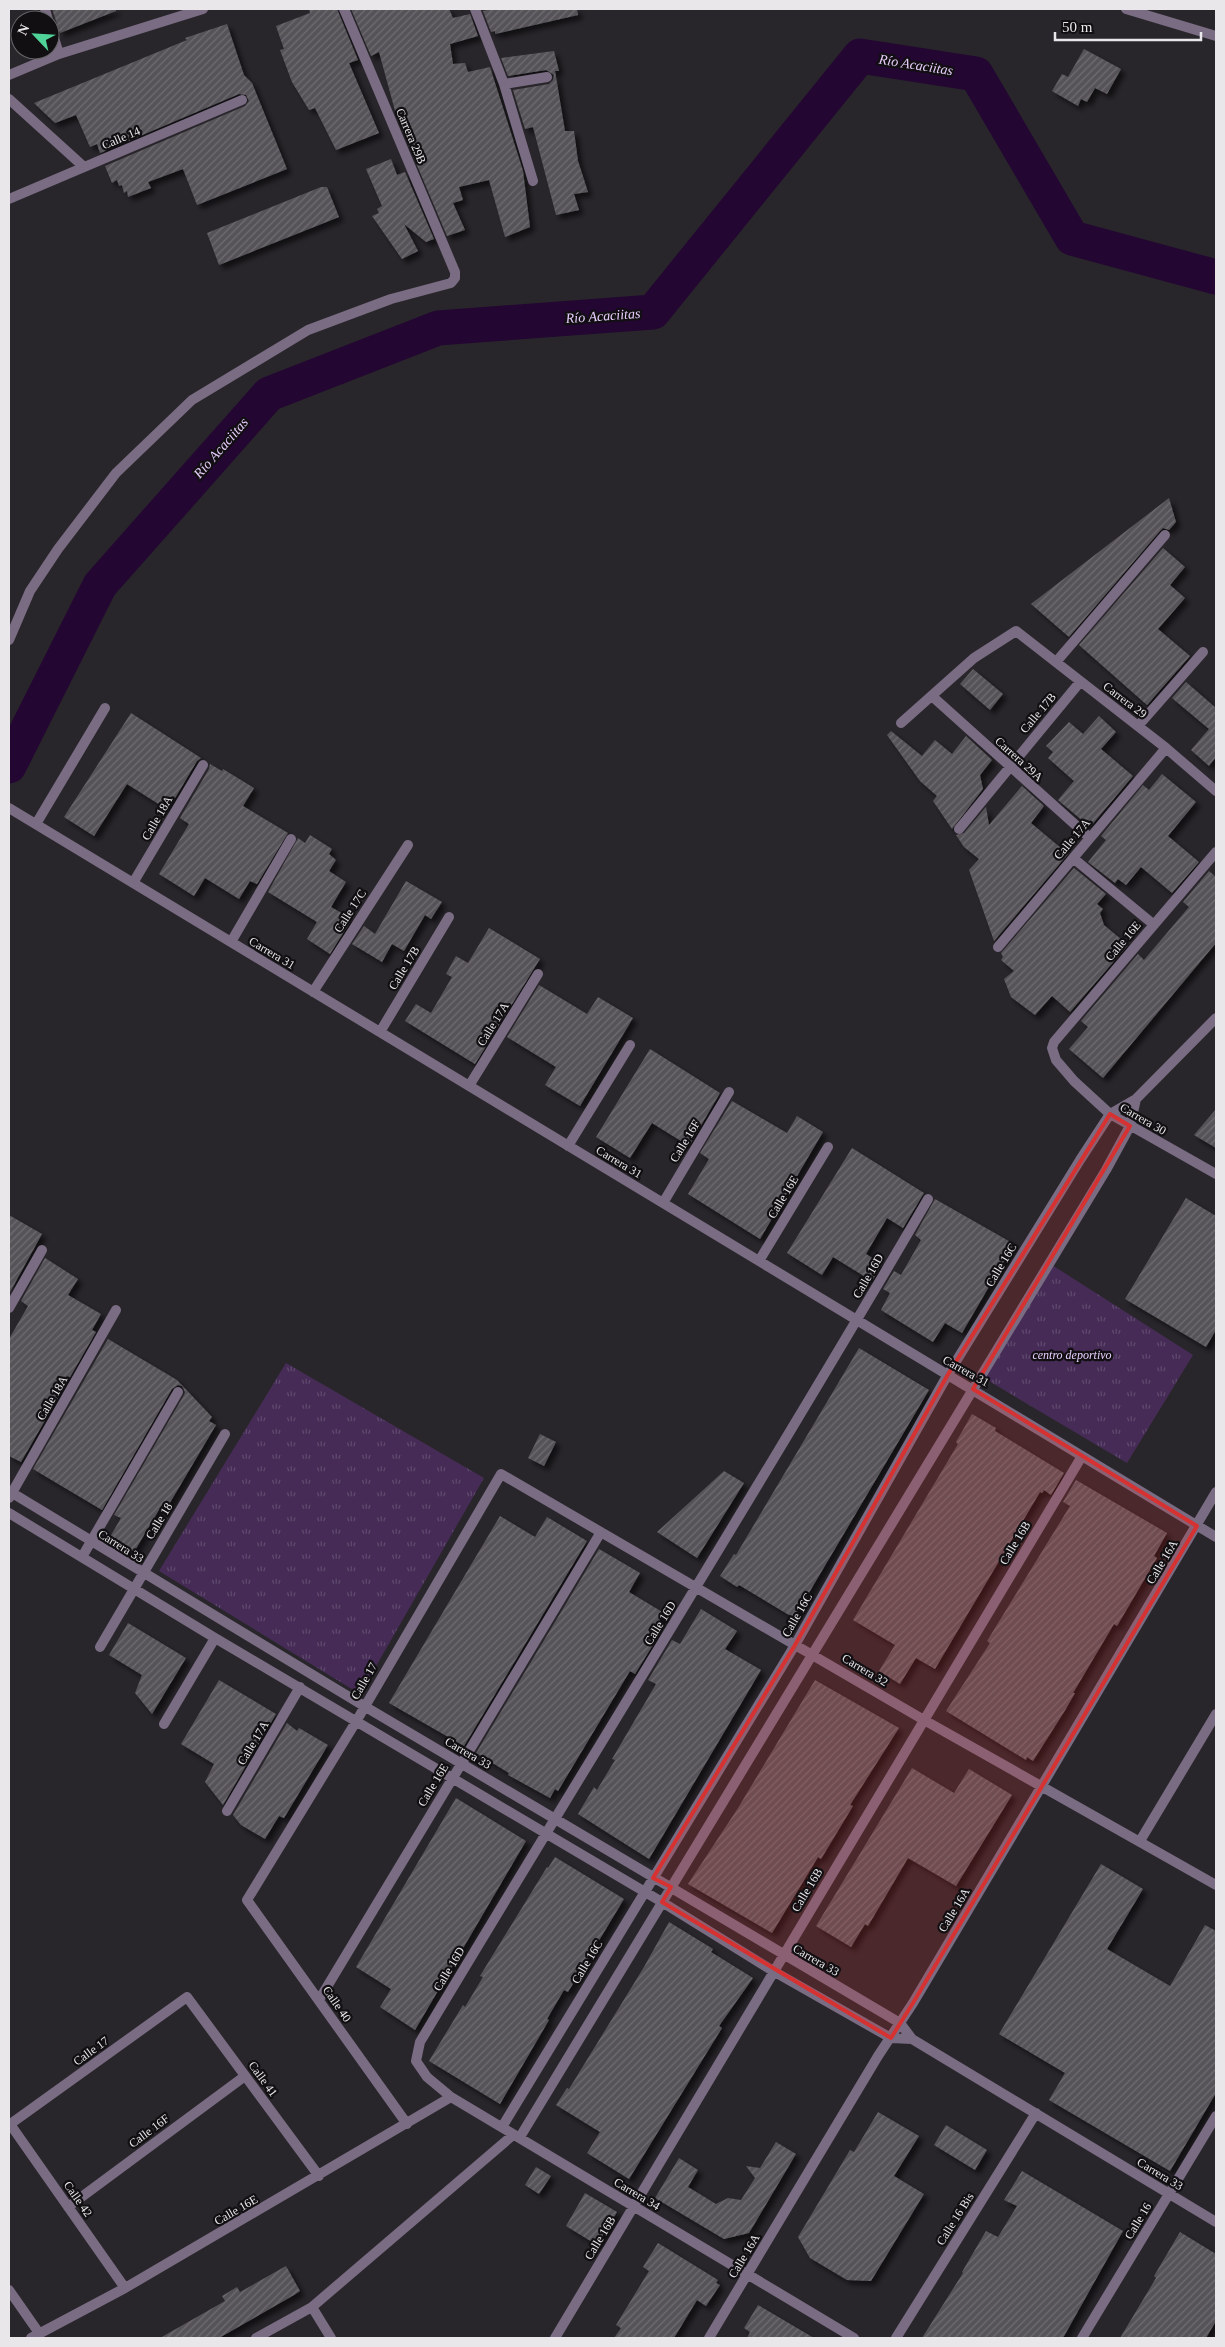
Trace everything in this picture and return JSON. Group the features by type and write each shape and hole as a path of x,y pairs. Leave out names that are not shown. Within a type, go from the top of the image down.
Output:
{"street":[{"name":"Carrera 29B","path":"9,640 30,591 58,549 116,473 192,400 308,330 391,299 451,283 455,278 344,9"},
{"path":"475,9 504,84 533,181"},
{"path":"1126,9 1216,36"},
{"path":"60,54 196,10"},
{"path":"9,75 45,60"},
{"path":"504,84 547,77"},
{"path":"9,99 84,167"},
{"name":"Calle 14","path":"9,198 242,100"},
{"path":"1056,662 1165,535"},
{"name":"Carrera 29","path":"932,697 950,678 974,658 1016,631 1166,748 1216,791"},
{"path":"1138,726 1203,652"},
{"name":"Calle 17B","path":"959,829 1080,682"},
{"path":"901,723 932,697"},
{"name":"Carrera 29A","path":"932,697 1009,768 1090,838"},
{"path":"36,824 105,708"},
{"name":"Calle 17A","path":"998,947 1166,748"},
{"name":"Calle 18A","path":"134,883 203,765"},
{"name":"Carrera 31","path":"9,808 948,1376 973,1388 1216,1537"},
{"path":"231,942 291,839"},
{"name":"Calle 17C","path":"313,992 408,845"},
{"name":"Calle 16E","path":"1052,1048 1054,1042 1216,852"},
{"path":"1073,858 1153,924"},
{"name":"Calle 17B","path":"380,1032 449,917"},
{"name":"Calle 17A","path":"469,1086 538,974"},
{"path":"1110,1114 1136,1099 1215,1021"},
{"path":"568,1146 630,1045"},
{"name":"Carrera 30","path":"1052,1048 1056,1060 1074,1081 1110,1114 1216,1174"},
{"name":"Calle 16F","path":"663,1203 729,1092"},
{"path":"256,2338 312,2307 517,2136 662,1902 1106,1170 1130,1126 1136,1099"},
{"name":"Calle 16C","path":"502,2128 795,1644 948,1376 1110,1114"},
{"name":"Calle 16E","path":"759,1261 828,1147"},
{"name":"Calle 16D","path":"416,2061 420,2042 544,1834 697,1588 928,1199"},
{"path":"9,1308 42,1250"},
{"name":"Calle 18A","path":"10,1494 116,1310"},
{"path":"82,1557 178,1392"},
{"name":"Calle 18","path":"100,1647 225,1434"},
{"name":"Calle 16B","path":"555,2338 1082,1456"},
{"name":"Carrera 32","path":"501,1474 812,1653 924,1720 1042,1785 1216,1886"},
{"name":"Calle 17","path":"247,1900 357,1720 501,1474"},
{"name":"Calle 16A","path":"709,2338 878,2056 913,2004 1198,1526 1216,1492"},
{"name":"Carrera 33","path":"10,1494 461,1764 900,2023 912,2039 1216,2222"},
{"name":"Carrera 33","path":"9,1513 214,1638 357,1720 544,1834 662,1902 773,1971 891,2038 912,2039"},
{"name":"Calle 16E","path":"319,2000 601,1532"},
{"path":"164,1724 214,1638"},
{"name":"Calle 17A","path":"227,1811 300,1687"},
{"path":"1140,1841 1216,1714"},
{"name":"Calle 40","path":"247,1900 407,2124"},
{"name":"Calle 17","path":"10,2125 187,1998"},
{"name":"Calle 41","path":"187,1998 319,2176"},
{"name":"Carrera 34","path":"416,2061 427,2077 451,2097 854,2338"},
{"name":"Calle 16F","path":"68,2207 245,2076"},
{"name":"Calle 16E","path":"35,2336 125,2288 451,2097"},
{"name":"Calle 16 Bis","path":"896,2338 1036,2114"},
{"name":"Calle 16","path":"1082,2338 1216,2116"},
{"name":"Calle 42","path":"10,2125 125,2288"},
{"path":"9,2290 35,2336"},
{"path":"312,2307 331,2338"}],"highlighted area":[{"path":"1110,1114 1130,1126 973,1389 1197,1526 891,2038 662,1902 671,1887 653,1878 795,1645 947,1376"}],"green space":[{"name":"centro deportivo","path":"1052,1265 1193,1355 1127,1463 982,1377"},
{"path":"286,1363 484,1478 360,1694 159,1571"}],"building":[{"path":"116,9 116,11 60,33 60,10 52,10"},
{"path":"309,9 337,9 358,60 349,63 379,133 336,150 315,108 309,110 292,82 280,50 284,49 276,26 310,13"},
{"path":"351,9 449,9 453,18 470,14 478,36 450,44 453,64 465,63 468,72 490,67 523,171 530,227 505,237 489,180 459,187 463,200 453,203 465,230 447,236 397,118 379,52 371,56"},
{"path":"492,9 577,9 578,15 495,34 495,31 491,32 483,11"},
{"path":"227,24 244,75 252,83 287,169 197,205 183,169 148,182 151,188 128,197 127,191 124,193 122,185 119,186 117,180 112,183 105,166 245,106 249,101 246,95 239,94 100,153 97,144 90,147 76,115 55,123 34,103 187,40 185,38"},
{"path":"1084,49 1121,69 1107,94 1095,88 1087,102 1081,99 1078,106 1052,91 1062,74 1068,77"},
{"path":"554,51 559,71 555,71 565,131 574,131 578,161 588,192 574,194 579,210 556,215 533,127 525,129 513,90 549,84 553,80 554,75 546,70 508,76 501,58"},
{"path":"391,159 397,175 405,172 434,239 426,242 404,224 418,251 402,259 372,216 379,213 377,209 382,206 366,169"},
{"path":"321,187 327,187 339,217 219,265 207,233"},
{"path":"1169,498 1176,522 1169,530 1163,528 1160,531 1069,637 1031,604"},
{"path":"1163,548 1185,567 1170,585 1185,598 1158,629 1190,656 1147,705 1079,645"},
{"path":"973,669 1003,694 990,710 960,684"},
{"path":"1186,682 1216,708 1216,757 1209,766 1191,750 1209,729 1172,698"},
{"path":"131,713 201,758 197,761 168,810 127,784 94,836 64,817"},
{"path":"1099,716 1116,732 1101,749 1133,776 1090,827 1058,800 1074,781 1048,758 1053,752 1046,746 1069,722 1083,734"},
{"path":"891,731 922,756 935,740 952,754 966,736 992,760 980,775 983,789 952,829 933,801 937,796 920,781 887,735"},
{"path":"210,764 222,771 223,769 254,788 243,806 288,833 257,884 250,881 239,899 205,878 194,896 159,874 189,824 180,818 209,769"},
{"path":"1162,774 1196,802 1168,836 1199,862 1172,893 1141,867 1126,885 1118,879 1115,883 1088,862 1106,840 1101,836 1143,785 1149,790"},
{"path":"1022,786 1044,806 1031,823 1068,854 994,941 969,870 979,859 964,847 956,835 964,833 986,807 989,825"},
{"path":"310,835 332,849 329,854 336,860 329,871 346,882 331,907 352,919 330,954 307,939 317,922 268,892 298,838 305,843"},
{"path":"1074,868 1106,894 1097,904 1103,909 1100,913 1104,925 1128,945 1070,1012 1052,996 1035,1015 1011,997 1004,979 1014,971 1001,960 1003,957 1001,953"},
{"path":"1209,871 1216,877 1216,943 1103,1078 1069,1049 1088,1027 1081,1021 1138,954 1144,960 1189,907 1183,902"},
{"path":"406,881 442,902 431,919 425,915 404,951 392,944 382,962 352,944 364,926 375,934"},
{"path":"489,928 540,959 475,1064 405,1021 416,1004 431,1013 452,977 446,974 456,956 468,963"},
{"path":"539,985 587,1014 598,997 633,1018 580,1106 545,1085 556,1067 507,1037"},
{"path":"650,1049 720,1093 689,1146 652,1123 630,1158 596,1137"},
{"path":"732,1101 787,1133 797,1116 823,1132 760,1239 688,1194 709,1159 700,1153"},
{"path":"1216,1109 1216,1148 1194,1135"},
{"path":"852,1148 924,1193 903,1228 887,1218 866,1254 882,1264 872,1281 833,1257 822,1275 787,1253"},
{"path":"1186,1198 1216,1216 1216,1330 1206,1347 1125,1299"},
{"path":"935,1199 1014,1244 962,1333 945,1323 933,1342 881,1310 890,1293 883,1289 894,1271 901,1275 921,1240 915,1235"},
{"path":"9,1215 42,1234 10,1292 9,1291"},
{"path":"45,1258 78,1279 68,1295 101,1314 92,1330 96,1332 21,1462 9,1456 9,1339 28,1306 21,1301"},
{"path":"108,1339 177,1380 212,1417 209,1421 216,1425 168,1506 163,1503 134,1552 110,1537 121,1518 114,1515 184,1395 185,1392 182,1386 178,1385 172,1389 102,1510 33,1469"},
{"path":"859,1348 929,1390 794,1618 739,1585 737,1587 720,1576 734,1554 736,1555"},
{"path":"972,1414 996,1428 995,1431 1064,1473 1051,1495 1044,1490 1042,1493 1040,1492 935,1669 916,1658 900,1684 879,1671 895,1645 853,1620 958,1444 956,1442"},
{"path":"540,1434 556,1442 544,1466 528,1458"},
{"path":"724,1471 744,1483 697,1558 657,1532"},
{"path":"1076,1480 1167,1533 1154,1556 1157,1558 1117,1626 1114,1624 1073,1693 1075,1693 1064,1712 1033,1761 1027,1757 1026,1760 946,1711 990,1643 987,1641 1070,1506 1063,1502"},
{"path":"500,1516 535,1537 547,1517 587,1541 464,1746 389,1703"},
{"path":"599,1549 640,1573 629,1592 664,1613 653,1632 659,1635 635,1674 630,1671 558,1791 555,1789 550,1798 508,1775 509,1773 476,1753"},
{"path":"701,1609 737,1631 725,1649 761,1670 649,1859 578,1814 594,1787 597,1790 615,1760 612,1759 656,1684 648,1680 672,1640 680,1644"},
{"path":"128,1623 186,1658 152,1714 135,1693 142,1675 109,1655"},
{"path":"219,1680 276,1714 223,1805 205,1782 214,1764 181,1744"},
{"path":"815,1680 899,1728 850,1805 853,1806 821,1859 818,1857 772,1933 688,1884 738,1808"},
{"path":"287,1723 297,1731 299,1728 328,1745 284,1818 279,1816 265,1839 241,1825 233,1815"},
{"path":"912,1768 954,1793 969,1769 1012,1795 956,1886 908,1858 868,1926 865,1924 851,1947 816,1926"},
{"path":"456,1798 526,1841 415,2030 380,2007 391,1989 356,1967"},
{"path":"555,1857 624,1899 568,1992 564,1990 547,2019 549,2020 500,2104 429,2061 463,2005 465,2007 483,1977 480,1976"},
{"path":"1101,1864 1143,1889 1107,1949 1170,1986 1205,1925 1216,1931 1216,2093 1170,2171 1049,2100 1065,2073 999,2034"},
{"path":"669,1922 713,1949 711,1952 753,1978 719,2026 722,2028 629,2179 587,2153 600,2132 556,2105 567,2088 569,2089 644,1967"},
{"path":"878,2112 919,2136 894,2176 924,2194 871,2281 847,2280 810,2258 798,2237 850,2150 854,2152"},
{"path":"946,2125 987,2150 975,2170 934,2145"},
{"path":"776,2142 796,2154 749,2233 724,2239 655,2198 679,2158 698,2170 688,2187 716,2204 728,2198 741,2200 755,2178 746,2166 760,2168"},
{"path":"536,2167 551,2176 539,2194 525,2185"},
{"path":"1022,2171 1123,2231 1063,2338 922,2338 963,2273 986,2231 998,2237 1017,2206 1004,2200"},
{"path":"585,2193 617,2212 597,2245 566,2226"},
{"path":"1180,2232 1216,2254 1216,2321 1206,2338 1120,2338 1156,2278 1154,2276"},
{"path":"658,2243 718,2280 716,2283 720,2285 706,2306 697,2300 674,2338 614,2338 621,2328 616,2325 649,2271 643,2267"},
{"path":"286,2266 300,2291 219,2338 160,2338 225,2301 222,2296 237,2287 240,2292"},
{"path":"758,2305 814,2338 747,2338 750,2332 744,2328"}],"waterway":[{"name":"Río Acaciitas","path":"9,766 100,585 269,394 438,328 653,312 860,56 976,74 1072,238 1216,277"}]}
